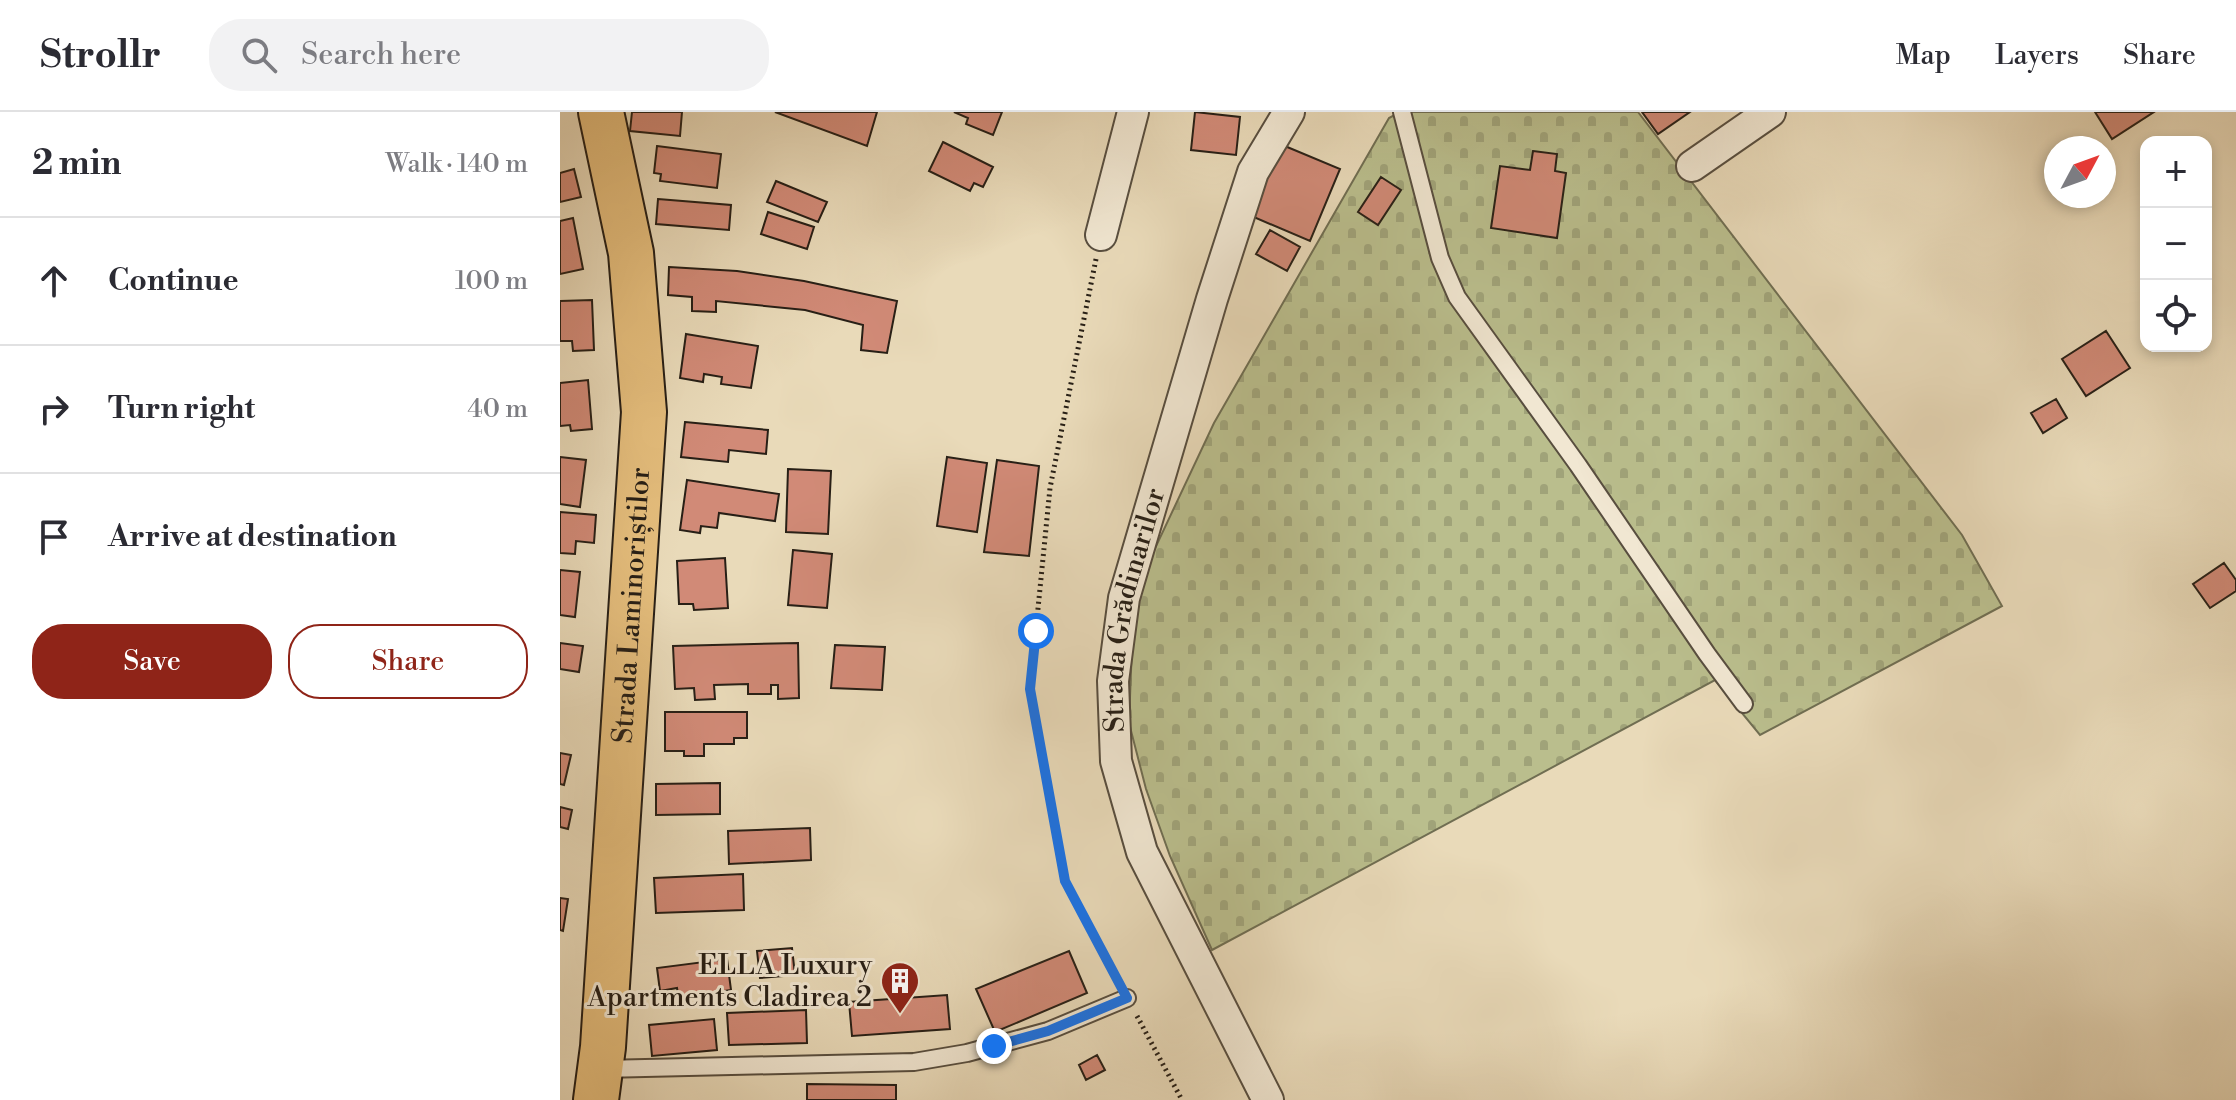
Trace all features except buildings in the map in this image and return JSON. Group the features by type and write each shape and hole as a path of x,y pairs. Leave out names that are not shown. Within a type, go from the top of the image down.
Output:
{"main road":[{"name":"Strada Laminoriștilor","path":"598,1084 644,412 631,253 601,112"}],"street":[{"path":"1101,235 1133,112"},
{"name":"Strada Grădinarilor","path":"1268,1100 1142,852 1116,761 1113,681 1124,598 1212,299 1253,172 1289,112"},
{"path":"1692,166 1770,112"}],"lane":[{"path":"1402,112 1440,258 1457,297 1744,704"},
{"path":"598,1084 914,1062 967,1053 1048,1031 1127,998"}],"path":[{"path":"1101,235 1050,488 1030,689 1065,881 1182,1100"}],"green space":[{"path":"1400,112 1638,112 1962,535 2002,606 1760,735 1715,680 1212,950 1170,856 1146,789 1129,723 1134,593 1214,423 1389,118"}],"place":[{"name":"ELLA Luxury Apartments Cladirea 2","path":"900,1015"}],"route":[{"path":"994,1046 1048,1031 1127,998 1065,881 1030,689 1036,631"}]}
